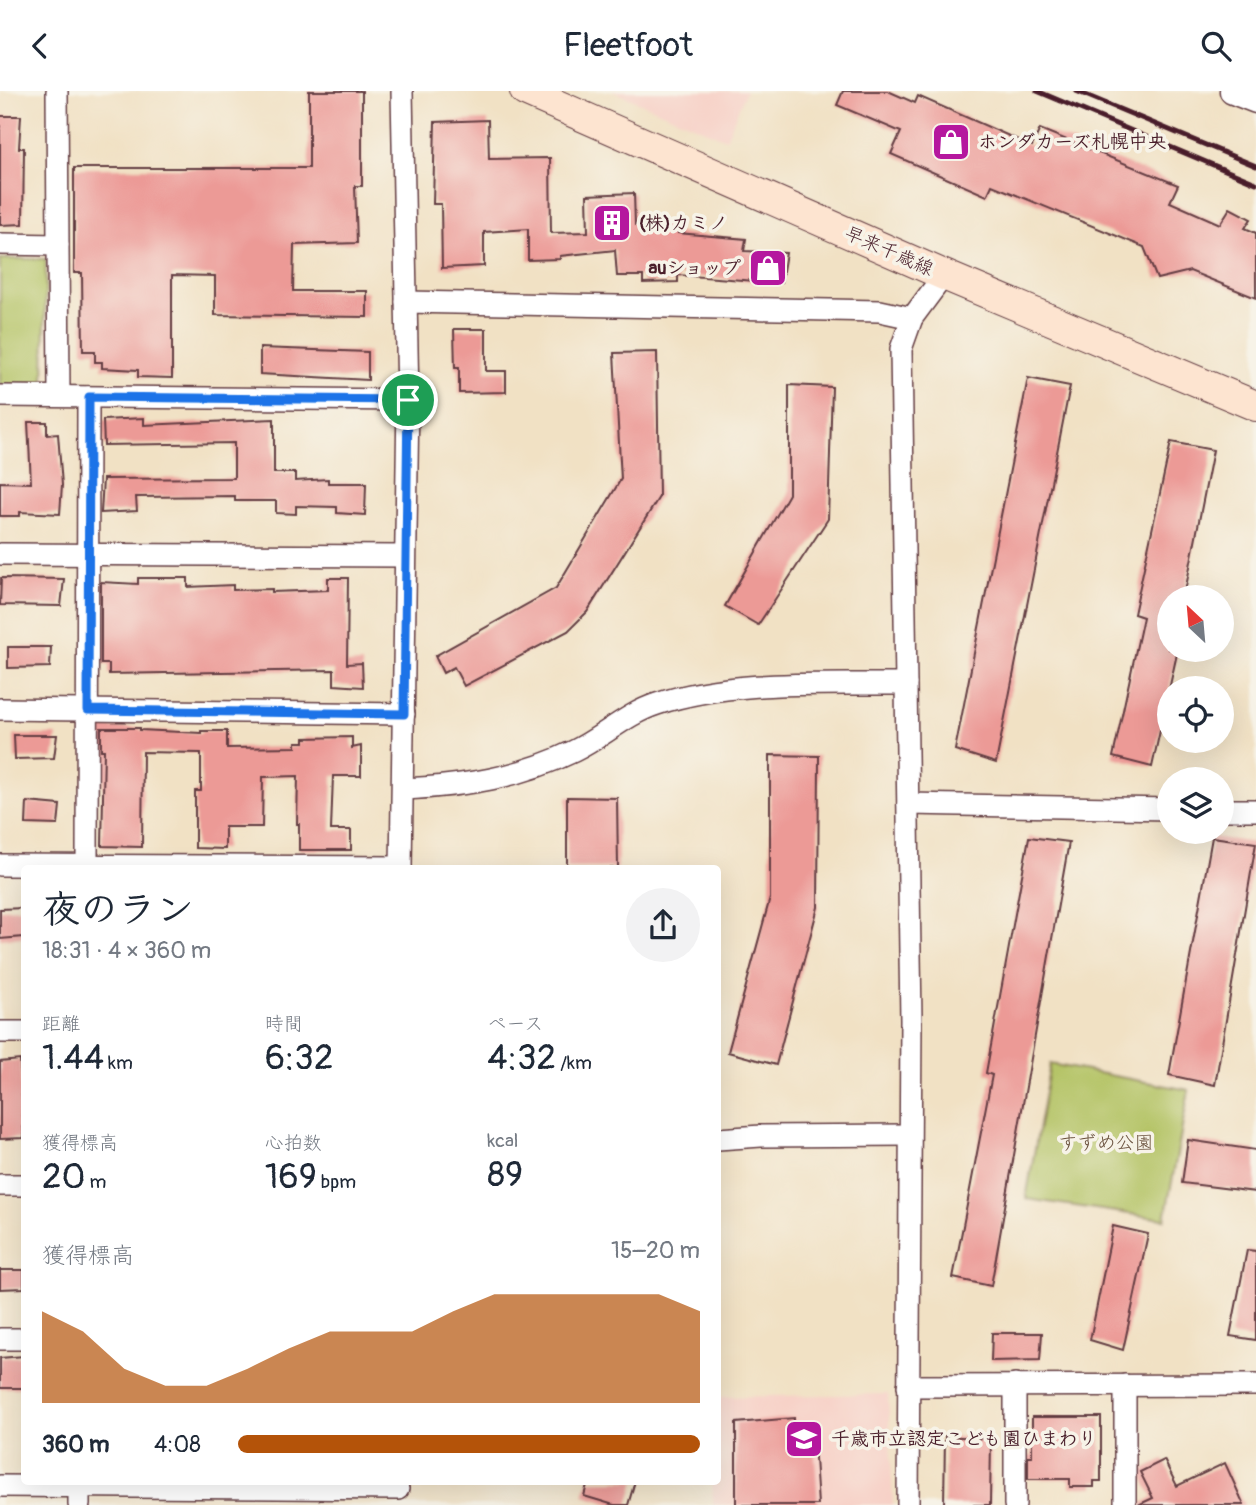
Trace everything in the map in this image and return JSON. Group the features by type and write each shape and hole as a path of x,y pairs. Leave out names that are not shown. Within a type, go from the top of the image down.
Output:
{"main road":[{"name":"早来千歳線","path":"525,91 944,275 1256,406"}],"street":[{"path":"57,91 59,396"},
{"path":"401,865 408,400 402,91"},
{"path":"1233,91 1256,100"},
{"path":"0,244 58,245"},
{"path":"908,1505 911,1020 901,349 912,318 944,275"},
{"path":"406,302 880,311 912,318"},
{"path":"0,396 408,400"},
{"path":"87,865 89,397"},
{"path":"0,554 405,556"},
{"path":"404,789 460,786 536,768 577,750 617,723 656,704 704,693 748,686 906,684"},
{"path":"0,709 404,714"},
{"path":"908,804 1157,809"},
{"path":"1234,810 1256,810"},
{"path":"0,865 21,865"},
{"path":"0,1032 21,1032"},
{"path":"721,1139 909,1135"},
{"path":"0,1185 21,1185"},
{"path":"0,1339 21,1339"},
{"path":"1015,1385 1015,1505"},
{"path":"1125,1385 1125,1505"},
{"path":"908,1386 1256,1385"},
{"path":"0,1486 79,1491 398,1491"}],"shaded area":[{"path":"612,91 746,91 726,139"},
{"name":"千歳市立認定こども園ひまわり","path":"888,1394 893,1505 713,1505 712,1485 721,1485 721,1397"}],"green space":[{"path":"0,259 46,259 44,385 0,385"},
{"name":"すずめ公園","path":"1050,1064 1189,1090 1165,1219 1026,1199"}],"building":[{"path":"309,91 362,91 362,186 355,186 357,243 294,245 293,291 367,291 367,317 215,315 215,276 172,275 172,378 138,377 138,370 102,368 102,362 95,362 95,351 83,351 82,273 74,273 74,168 309,168"},
{"path":"843,91 888,91 915,103 918,96 1032,146 1040,129 1178,185 1170,202 1220,224 1230,208 1251,219 1245,228 1256,233 1256,298 1190,271 1157,279 1144,247 992,185 987,196 891,154 901,132 837,105"},
{"path":"0,116 21,116 19,148 24,148 23,224 0,225"},
{"path":"488,120 489,159 550,158 551,233 588,232 587,195 634,193 635,225 678,224 678,233 746,239 744,251 786,253 781,283 678,275 678,282 643,283 643,276 617,276 615,250 560,256 560,259 528,260 528,229 484,232 484,266 442,268 441,204 433,204 435,122"},
{"path":"454,329 486,329 486,371 506,371 506,392 459,393"},
{"path":"260,348 368,352 368,380 260,374"},
{"path":"657,352 659,497 587,612 568,631 464,686 454,667 443,673 435,656 556,588 621,479 614,353"},
{"path":"1028,378 1070,386 996,763 955,750"},
{"path":"789,385 832,387 828,519 758,625 725,606 789,494"},
{"path":"144,418 144,425 274,419 274,473 295,473 295,481 328,479 328,483 366,483 365,515 337,513 337,507 296,506 296,514 276,513 276,501 235,501 235,496 136,497 137,511 101,513 103,479 234,478 234,443 104,445 103,420"},
{"path":"28,422 47,422 47,435 58,434 62,485 60,514 20,512 20,516 0,516 0,482 31,483"},
{"path":"1171,442 1213,450 1186,585 1157,585 1157,662 1175,662 1172,676 1157,676 1157,744 1152,767 1113,757 1143,617 1134,614"},
{"path":"1,578 64,579 61,606 0,605"},
{"path":"138,578 188,578 188,587 233,585 233,590 272,589 272,592 328,590 328,578 348,578 347,664 362,663 363,687 334,685 334,670 109,674 109,664 101,664 101,582 138,584"},
{"path":"8,647 51,647 50,667 8,668"},
{"path":"101,728 201,733 227,731 227,748 296,747 296,742 304,742 304,738 352,737 352,748 361,746 361,776 333,776 331,830 351,830 351,850 299,850 298,776 263,777 262,827 225,827 225,849 195,848 195,791 201,791 201,753 143,752 142,847 102,846 104,750 101,750"},
{"path":"14,735 57,735 54,758 15,759"},
{"path":"770,755 819,756 818,907 776,1065 728,1052 770,898"},
{"path":"567,797 617,798 618,865 567,865"},
{"path":"27,802 60,805 58,825 26,824"},
{"path":"1029,837 1069,842 991,1286 953,1278 992,1075 986,1073"},
{"path":"1234,840 1256,843 1215,1085 1169,1075 1211,844 1234,844"},
{"path":"21,908 21,937 0,939 0,909"},
{"path":"20,1060 21,1138 0,1139 0,1062"},
{"path":"1188,1140 1256,1150 1256,1192 1182,1183"},
{"path":"1113,1226 1148,1234 1123,1350 1090,1340"},
{"path":"1247,1250 1256,1251 1256,1340 1230,1336"},
{"path":"0,1270 21,1270 21,1288 0,1289"},
{"path":"992,1333 1042,1333 1040,1360 991,1361"},
{"path":"21,1356 21,1388 0,1388 0,1358"},
{"path":"1032,1417 1101,1417 1101,1481 1094,1481 1094,1487 1070,1487 1070,1479 1028,1479 1028,1456 1032,1456"},
{"path":"794,1418 793,1443 814,1442 818,1505 736,1505 736,1423"},
{"path":"945,1436 991,1439 990,1505 944,1505"},
{"path":"1164,1460 1177,1486 1225,1463 1244,1505 1138,1505 1153,1498 1140,1472"},
{"path":"587,1485 634,1485 628,1505 614,1505 584,1496"}],"railway":[{"path":"1037,91 1256,183"},
{"path":"1076,91 1256,166"}],"place":[{"name":"ホンダカーズ札幌中央","path":"951,142"},
{"name":"(株)カミノ","path":"612,223"},
{"name":"auショップ","path":"768,268"},
{"name":"千歳市立認定こども園ひまわり","path":"804,1439"}],"route":[{"path":"89,397 408,400 404,714 88,710 89,397"}]}
